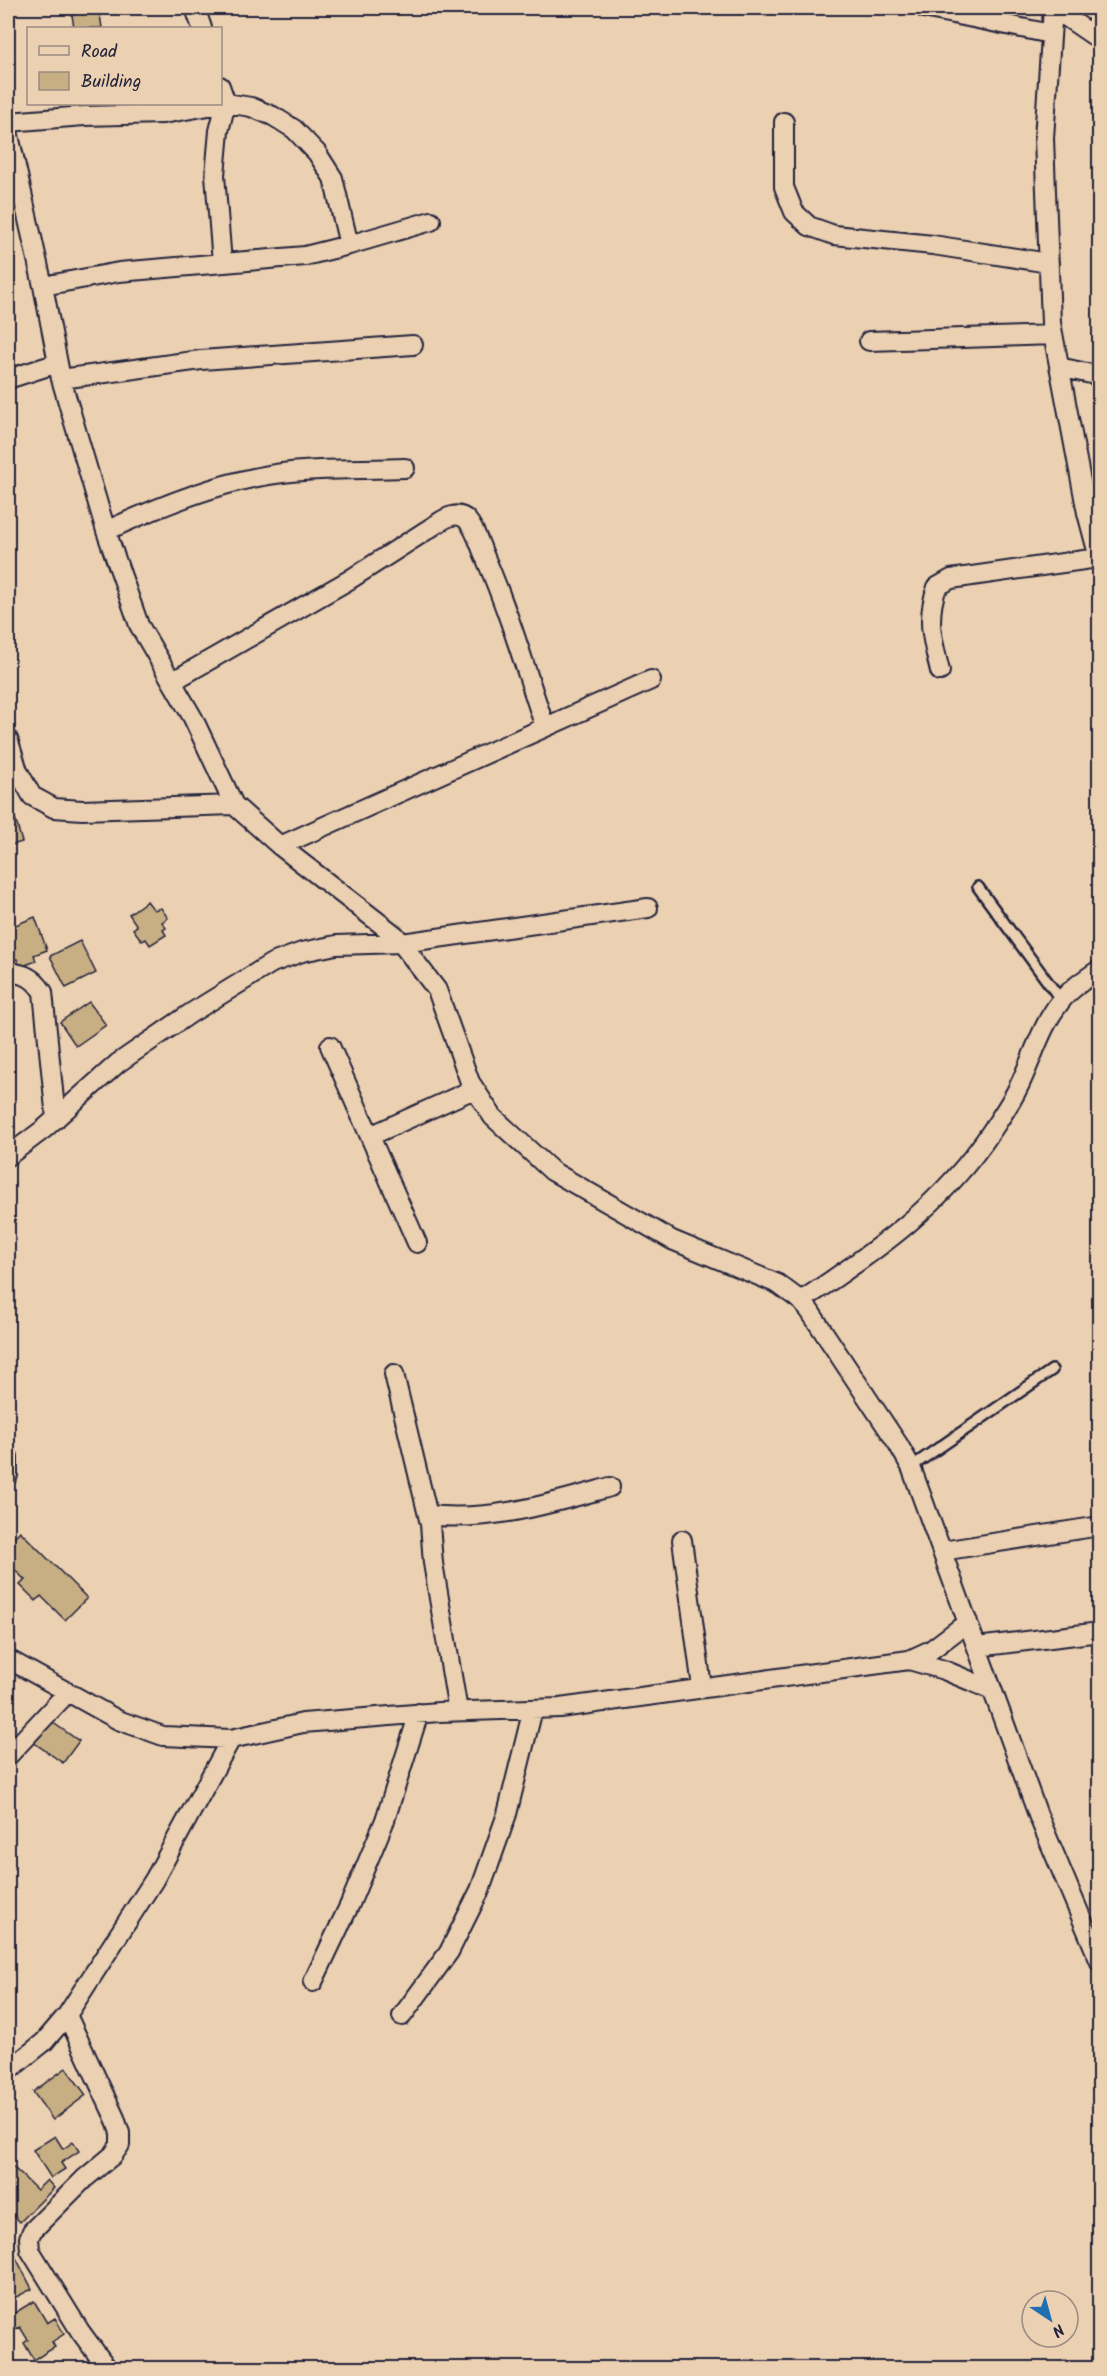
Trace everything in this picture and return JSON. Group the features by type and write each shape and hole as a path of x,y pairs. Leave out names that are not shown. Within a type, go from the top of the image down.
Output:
{"street":[{"path":"195,8 202,27"},
{"path":"924,8 1051,34"},
{"path":"940,671 930,627 932,601 937,586 951,579 1099,560 1087,513 1053,335 1044,138 1053,8 1100,40"},
{"path":"222,92 226,103 219,131 216,175 222,263"},
{"path":"222,104 251,107 273,116 294,129 317,153 333,178 349,246"},
{"path":"8,122 84,116 163,114 215,105"},
{"path":"784,122 784,186 794,212 809,226 834,234 933,245 1049,263"},
{"path":"8,130 60,371 106,531 139,626 172,681 234,805 280,846 395,935 402,943 437,990 453,1039 474,1089 493,1117 552,1171 672,1240 778,1284 801,1300 809,1310 911,1467 1038,1815 1095,1938 1100,1962"},
{"path":"43,286 119,272 305,256 349,246 431,221"},
{"path":"869,341 1053,335"},
{"path":"8,379 60,371 413,345"},
{"path":"1059,367 1100,376"},
{"path":"106,531 200,494 257,477 302,471 405,468"},
{"path":"172,681 349,580 450,516 459,516 467,519 493,574 545,727"},
{"path":"280,846 651,680"},
{"path":"8,739 18,771 32,796 54,808 82,810 234,805"},
{"path":"8,1156 56,1119 118,1063 191,1013 272,963 302,952 336,945 402,943 648,908"},
{"path":"801,1300 852,1266 920,1215 961,1174 993,1130 1017,1090 1040,1035 1061,1000 1100,969"},
{"path":"8,972 24,974 36,981 43,992 56,1119"},
{"path":"330,1046 417,1243"},
{"path":"370,1136 474,1089"},
{"path":"394,1374 428,1515 433,1563 458,1711"},
{"path":"8,1457 8,1475"},
{"path":"428,1515 455,1518 489,1517 535,1508 610,1487"},
{"path":"942,1551 1100,1526"},
{"path":"682,1540 702,1687"},
{"path":"8,1659 118,1720 163,1736 231,1739 303,1723 419,1713 560,1708 909,1660 932,1650 968,1622"},
{"path":"977,1647 1100,1632"},
{"path":"909,1660 944,1670 993,1690"},
{"path":"8,1756 67,1693"},
{"path":"402,2016 449,1952 480,1890 507,1814 533,1709"},
{"path":"313,1982 350,1904 385,1820 419,1713"},
{"path":"8,2071 44,2042 67,2015 154,1880 231,1739"},
{"path":"67,2015 115,2118 120,2133 120,2145 114,2156 84,2179 32,2231 28,2243 30,2250 80,2331 107,2368"}],"lane":[{"path":"978,887 1061,1000"},
{"path":"911,1467 1052,1371"}],"building":[{"path":"71,8 99,8 102,27 74,27"},
{"path":"8,797 22,842 8,846"},
{"path":"147,901 154,910 161,908 168,918 162,922 166,928 163,930 166,935 150,945 146,939 142,941 133,929 137,926 129,914"},
{"path":"35,917 47,950 34,955 36,961 20,967 17,959 8,962 8,928"},
{"path":"80,941 96,973 66,988 50,956"},
{"path":"89,1002 106,1025 76,1046 60,1022"},
{"path":"20,1531 87,1598 65,1620 41,1596 36,1601 20,1585 25,1580 8,1563 8,1543"},
{"path":"49,1720 79,1741 63,1763 33,1742"},
{"path":"66,2068 86,2095 53,2120 33,2092"},
{"path":"55,2136 63,2149 73,2142 79,2151 61,2163 65,2169 51,2178 33,2150"},
{"path":"12,2166 37,2190 47,2180 54,2188 20,2222 8,2210 8,2170"},
{"path":"12,2250 32,2289 8,2301 8,2252"},
{"path":"34,2301 47,2323 55,2318 64,2334 52,2342 55,2347 34,2360 24,2343 28,2340 20,2327 12,2331 8,2317"}]}
